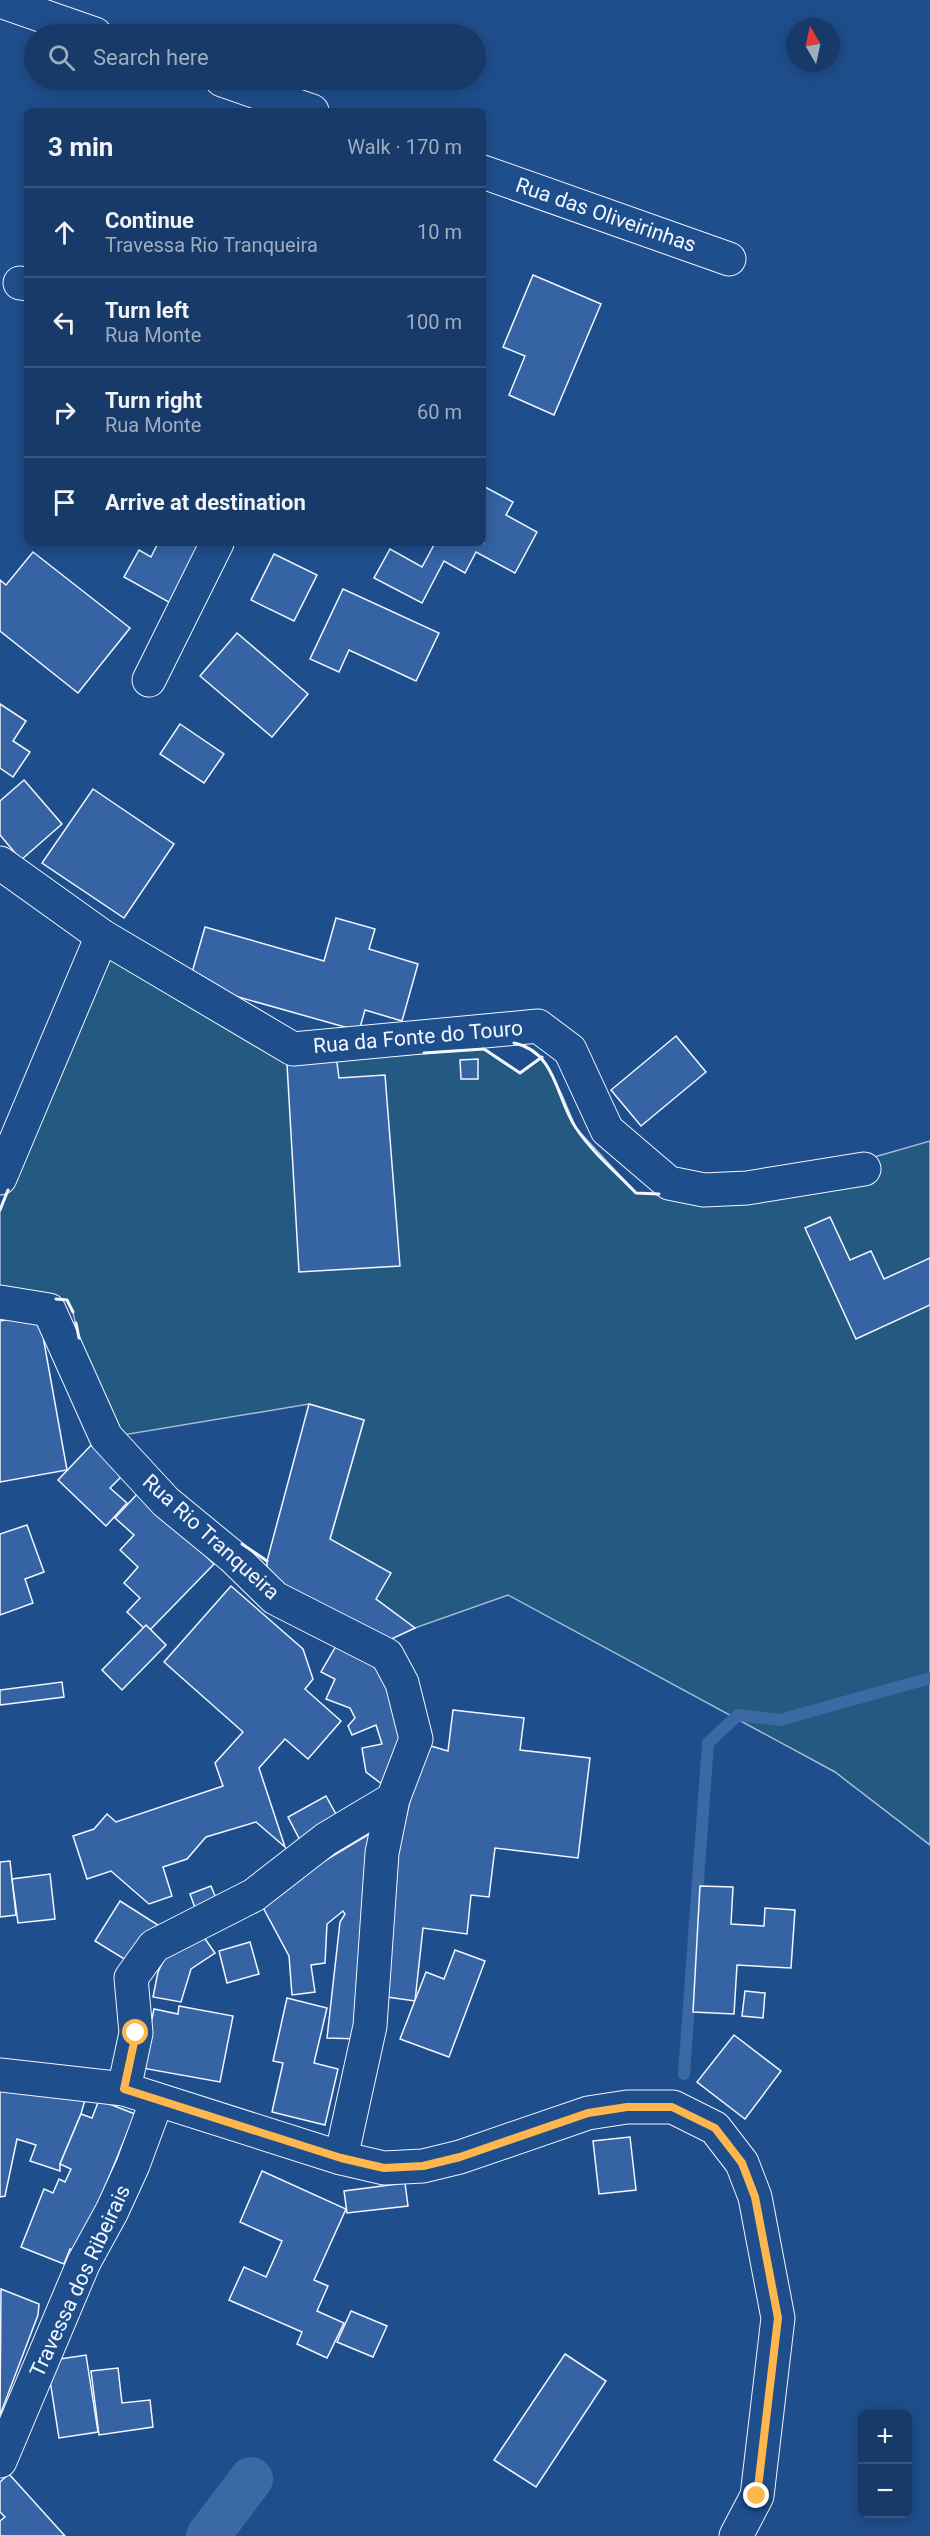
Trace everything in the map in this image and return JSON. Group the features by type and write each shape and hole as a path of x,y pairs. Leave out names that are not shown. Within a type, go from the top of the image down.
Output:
{"street":[{"path":"0,1 66,24"},
{"path":"251,90 303,108"},
{"name":"Rua das Oliveirinhas","path":"486,173 729,258"},
{"path":"149,680 216,546"},
{"name":"Rua da Fonte do Touro","path":"0,863 102,936 293,1049 538,1026 570,1050 607,1130 669,1183 704,1190 747,1188 864,1169"},
{"path":"0,1178 102,936"},
{"name":"Rua Rio Tranqueira","path":"0,1302 49,1310 106,1437 166,1502 233,1557 275,1598 387,1655 402,1683 417,1739 393,1799 382,1853 370,2026 341,2158"},
{"path":"124,2089 136,2033 131,1978 154,1946 254,1895 326,1839 393,1799"},
{"path":"0,2075 124,2089 341,2158 384,2168 423,2166 460,2157 588,2113 627,2107 672,2107 715,2128 742,2163 755,2197 778,2318 757,2496 736,2536"},
{"name":"Travessa dos Ribeirais","path":"0,2462 84,2262 112,2211 133,2165 157,2100"}],"shaded area":[{"path":"110,953 337,1060 484,1049 520,1073 542,1057 576,1128 636,1193 732,1198 930,1141 930,1845 835,1772 508,1595 415,1628 376,1599 330,1539 364,1420 309,1404 123,1435 78,1336 73,1312 67,1300 0,1291 0,1209"}],"building":[{"path":"533,275 601,304 554,415 509,395 525,356 503,347"},
{"path":"486,488 513,502 506,515 537,532 515,573 476,552 465,573 444,561 422,603 374,578 390,549 422,567 433,546 486,546"},
{"path":"156,546 199,546 181,609 124,577 139,550 151,557"},
{"path":"33,552 130,628 78,693 0,631 0,580 6,585"},
{"path":"274,554 317,575 294,621 251,600"},
{"path":"343,589 439,633 416,681 349,650 339,672 310,659"},
{"path":"237,633 308,694 272,737 200,676"},
{"path":"0,704 26,721 13,741 30,752 13,777 0,768"},
{"path":"180,724 224,754 204,783 160,754"},
{"path":"24,780 62,824 21,860 0,835 0,801"},
{"path":"93,789 174,844 124,918 42,863"},
{"path":"336,918 375,929 369,949 418,964 402,1021 365,1010 359,1031 189,983 205,927 324,961"},
{"path":"676,1036 706,1072 641,1126 611,1090"},
{"path":"336,1055 339,1078 385,1075 400,1266 299,1272 287,1064"},
{"path":"478,1059 478,1079 461,1079 460,1060"},
{"path":"830,1217 850,1260 871,1251 884,1279 930,1258 930,1305 856,1339 805,1228"},
{"path":"39,1314 67,1470 0,1482 0,1321"},
{"path":"309,1404 364,1420 330,1539 391,1573 376,1599 415,1628 383,1643 267,1578 267,1561"},
{"path":"96,1440 128,1470 110,1488 127,1503 106,1526 58,1480"},
{"path":"139,1492 214,1564 148,1632 127,1612 140,1598 124,1583 138,1567 120,1550 134,1535 115,1518"},
{"path":"27,1525 44,1572 25,1579 33,1603 0,1615 0,1534"},
{"path":"231,1586 303,1649 313,1679 305,1689 341,1721 308,1759 285,1739 259,1768 285,1847 256,1822 206,1837 187,1859 163,1867 172,1896 149,1904 111,1871 87,1879 73,1836 94,1829 107,1814 116,1822 223,1786 215,1763 243,1732 164,1662"},
{"path":"146,1625 166,1645 122,1690 102,1670"},
{"path":"340,1639 391,1678 402,1760 383,1785 366,1772 362,1748 382,1744 376,1725 352,1735 348,1726 355,1718 350,1708 326,1699 335,1679 321,1672"},
{"path":"62,1682 64,1697 0,1705 0,1690"},
{"path":"453,1710 524,1718 520,1750 590,1758 578,1858 495,1848 489,1897 471,1895 467,1934 423,1928 415,2001 380,1996 394,1866 424,1744 448,1751"},
{"path":"326,1796 342,1825 303,1846 288,1817"},
{"path":"376,1830 360,2039 327,2038 340,1922 345,1914 343,1911 327,1924 325,1963 311,1965 315,1992 292,1995 289,1956 259,1900"},
{"path":"10,1861 16,1915 0,1917 0,1862"},
{"path":"50,1874 55,1919 18,1923 12,1879"},
{"path":"211,1886 221,1911 199,1919 190,1894"},
{"path":"700,1886 733,1887 731,1924 764,1926 765,1908 795,1910 791,1968 737,1965 734,2014 693,2012"},
{"path":"120,1901 158,1925 134,1965 95,1941"},
{"path":"201,1933 215,1953 191,1969 181,2002 153,1997 158,1972 167,1953"},
{"path":"250,1942 259,1974 227,1983 219,1951"},
{"path":"455,1950 485,1961 449,2057 400,2039 426,1972 444,1979"},
{"path":"745,1991 765,1993 763,2018 742,2016"},
{"path":"287,1998 327,2008 314,2063 338,2069 325,2125 272,2112 283,2063 273,2061"},
{"path":"179,2006 233,2016 220,2082 142,2068 154,2009 178,2014"},
{"path":"734,2035 781,2071 745,2119 697,2082"},
{"path":"0,2082 86,2096 60,2164 60,2171 30,2161 36,2145 17,2139 5,2196 0,2197"},
{"path":"99,2100 135,2114 78,2252 70,2249 64,2264 21,2247 44,2189 53,2193 59,2179 65,2182 71,2169 60,2164 81,2114 92,2118"},
{"path":"630,2137 636,2190 599,2194 593,2141"},
{"path":"262,2171 346,2209 314,2280 328,2286 317,2311 344,2323 327,2358 297,2344 302,2332 229,2300 244,2267 266,2277 282,2241 240,2222"},
{"path":"405,2183 408,2206 347,2213 344,2191"},
{"path":"1,2289 39,2304 38,2315 0,2415"},
{"path":"351,2311 387,2326 373,2357 337,2342"},
{"path":"565,2354 606,2381 536,2487 494,2460"},
{"path":"86,2355 98,2432 59,2438 47,2361"},
{"path":"118,2368 122,2403 150,2400 153,2427 99,2435 91,2371"},
{"path":"9,2474 65,2536 0,2536 0,2521 5,2517 0,2512 0,2482"}],"waterway":[{"path":"684,2074 708,1743 738,1715 780,1720 930,1678"},
{"path":"208,2536 251,2479"}],"wall":[{"path":"514,1043 528,1048 547,1066 569,1116 582,1137 597,1154 636,1193 659,1194"},
{"path":"424,1053 484,1049 520,1073 542,1057"},
{"path":"0,1210 8,1190"},
{"path":"56,1299 67,1300 73,1312"},
{"path":"76,1323 79,1338"},
{"path":"242,1544 267,1561"}],"route":[{"path":"136,2033 124,2089 341,2158 384,2168 423,2166 460,2157 588,2113 627,2107 672,2107 715,2128 742,2163 755,2197 778,2318 757,2496"}]}
